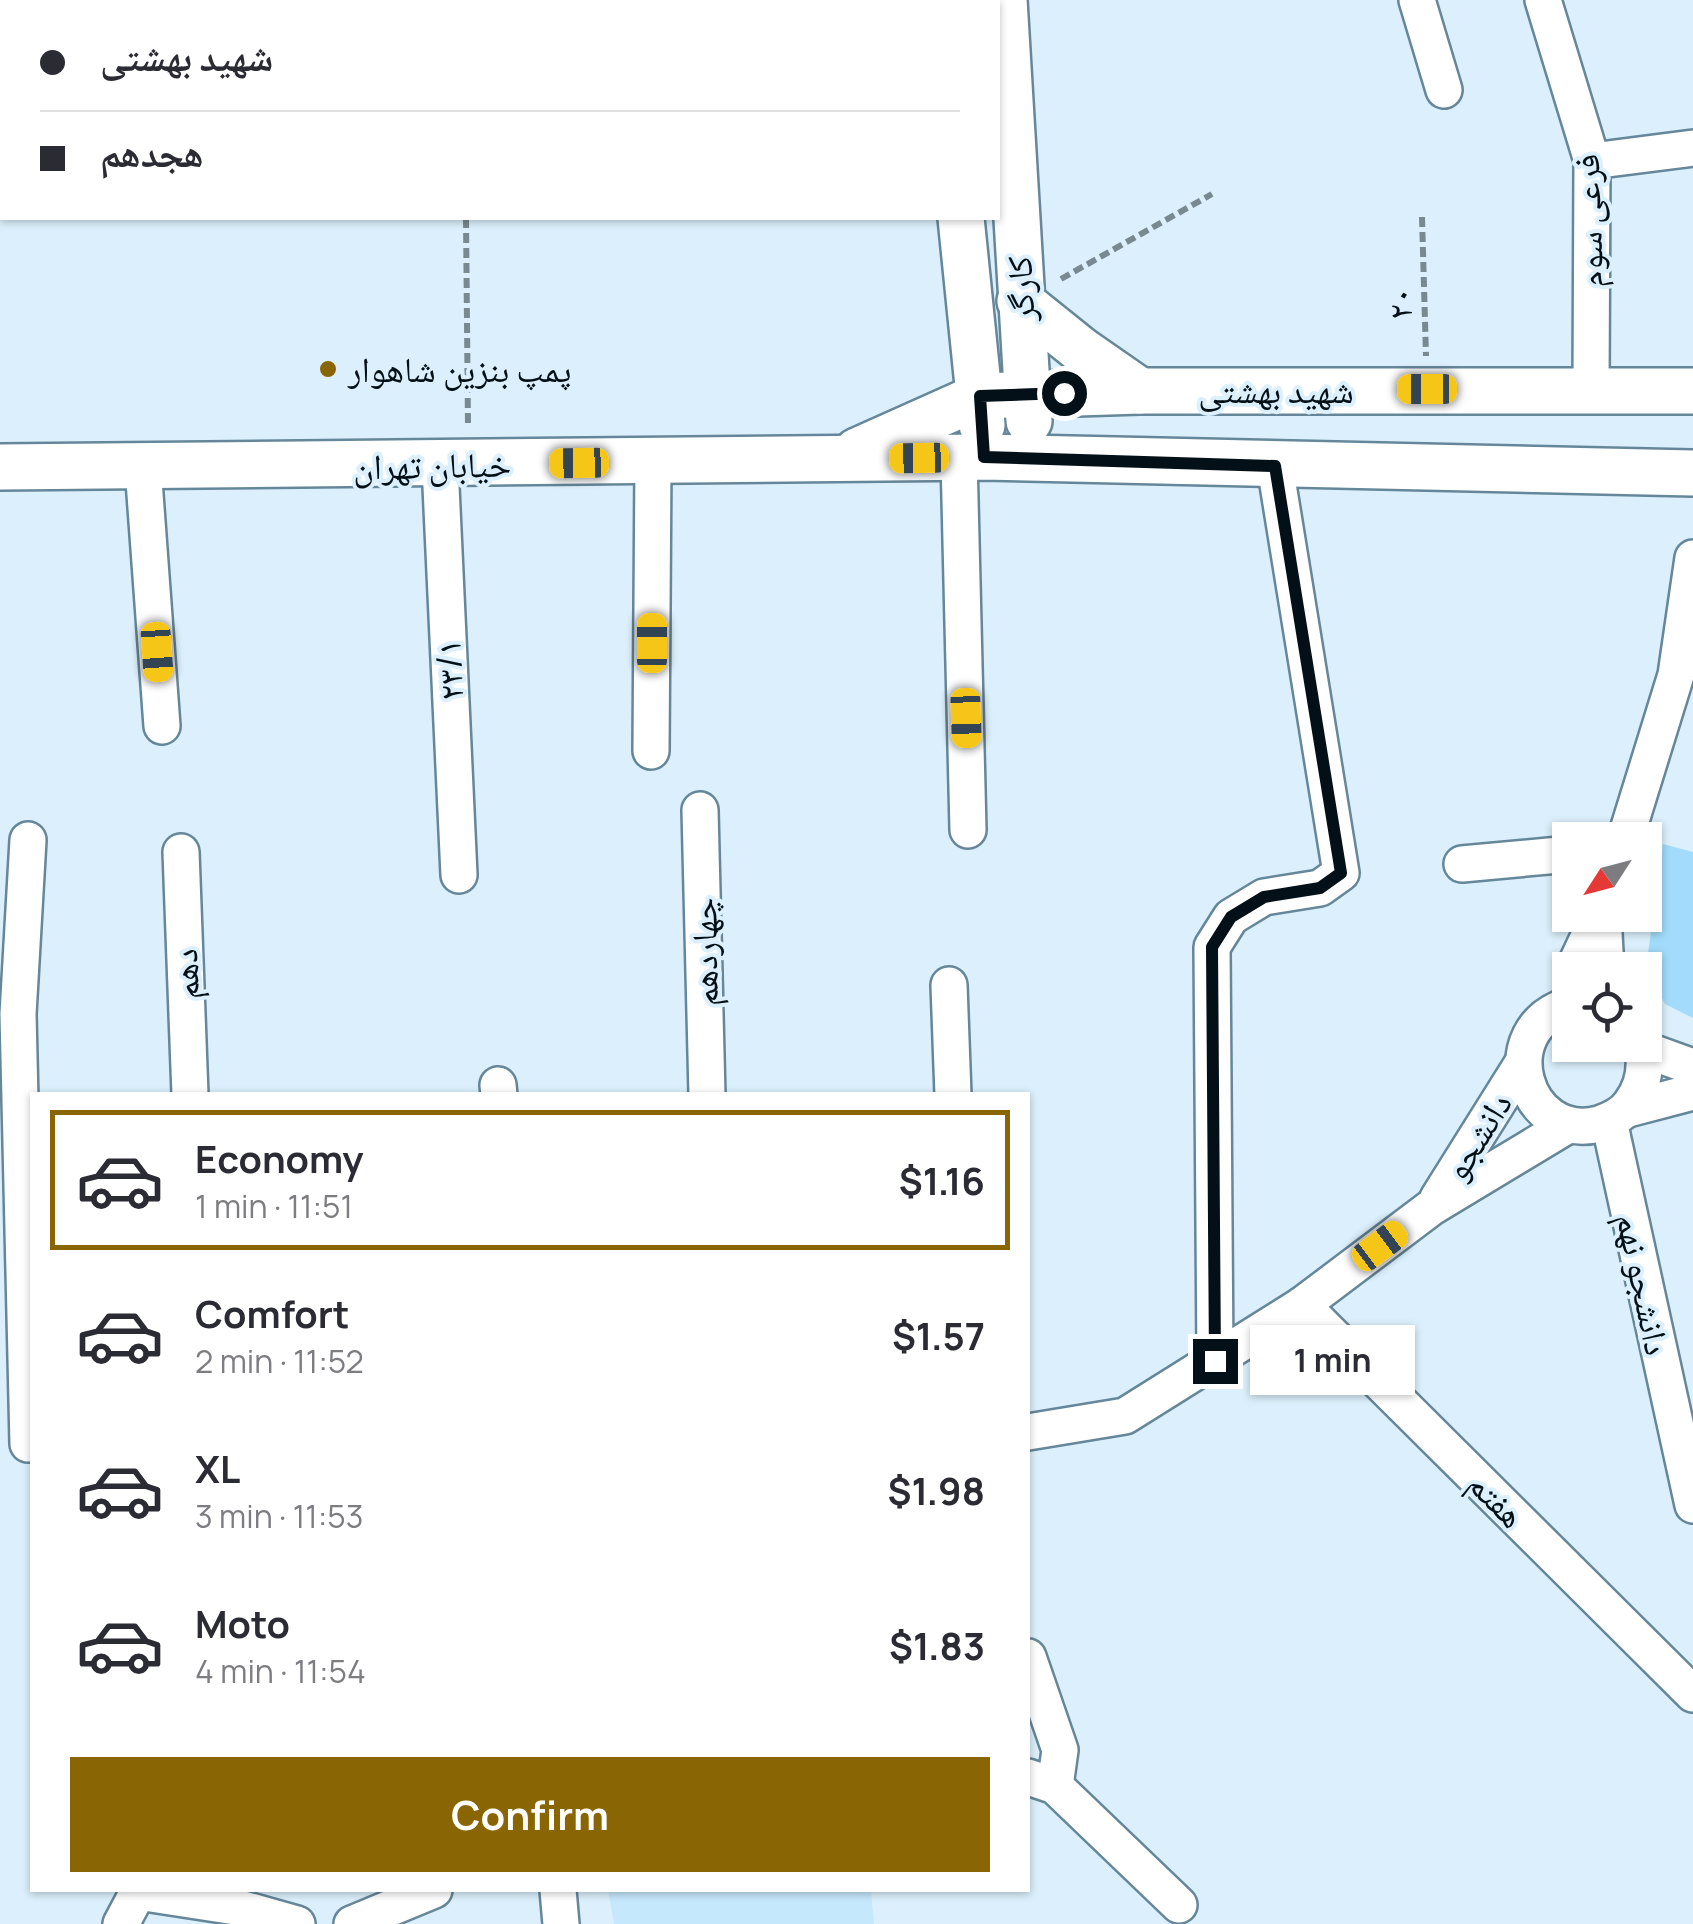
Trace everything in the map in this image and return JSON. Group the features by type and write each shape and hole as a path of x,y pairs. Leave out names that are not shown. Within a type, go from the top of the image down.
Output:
{"main road":[{"name":"کارگر","path":"1004,0 1032,458"},
{"name":"کارگر","path":"961,220 980,396 971,457"},
{"path":"1020,302 1080,350 1140,390"},
{"name":"شهید بهشتی","path":"980,396 1140,390 1693,391"},
{"path":"839,459 980,396"},
{"name":"شهید بهشتی","path":"971,457 1693,473"},
{"name":"خیابان تهران","path":"0,468 971,457"}],"street":[{"path":"1416,0 1444,90"},
{"name":"فرعی سوم","path":"1543,0 1592,160 1592,388"},
{"path":"1592,160 1693,148"},
{"path":"968,830 971,457"},
{"path":"652,462 652,752"},
{"name":"۲۳/۱","path":"454,465 459,875"},
{"path":"1215,1361 1212,947 1231,917 1264,897 1320,888 1341,873 1275,466"},
{"path":"143,467 162,726"},
{"path":"1633,822 1679,711 1676,674 1693,558"},
{"name":"چهاردهم","path":"700,810 707,1092"},
{"path":"20,1444 18,1014 28,840"},
{"name":"دهم","path":"181,852 190,1092"},
{"path":"1462,864 1552,856"},
{"path":"949,985 953,1092"},
{"name":"دانشجو","path":"1432,1208 1522,1064 1526,1044 1536,1027 1552,1015"},
{"path":"1662,1055 1693,1067"},
{"path":"1618,1115 1640,1090 1644,1062"},
{"path":"1522,1064 1526,1084 1539,1106 1568,1124 1589,1126 1693,1092"},
{"name":"دانشجو نهم","path":"1618,1115 1693,1504"},
{"name":"دانشجو","path":"1030,1432 1125,1416 1302,1305 1432,1208 1568,1124"},
{"name":"هفتم","path":"1302,1305 1693,1694"},
{"path":"1030,1663 1060,1750 1041,1782 1179,1904"},
{"path":"121,1924 138,1892 236,1907 275,1921"},
{"path":"352,1924 431,1892"},
{"path":"436,1892 437,1924"},
{"path":"558,1892 560,1924"}],"path":[{"path":"1020,302 1212,194"},
{"name":"۲۰","path":"1422,217 1427,389"},
{"path":"454,465 466,220"}],"shaded area":[{"path":"1663,844 1693,852 1693,1018 1665,1004 1662,952 1648,952 1651,932 1662,932"},
{"path":"608,1892 871,1892 874,1924 614,1924"}],"place":[{"name":"پمپ بنزین شاهوار","path":"328,369"}],"route":[{"path":"1064,393 980,396 984,457 1275,466 1341,873 1320,888 1264,897 1231,917 1212,947 1215,1361"}]}
